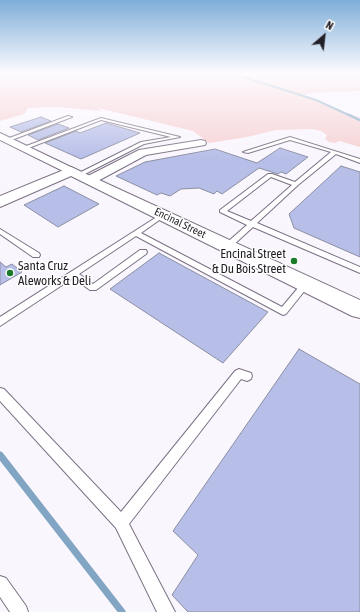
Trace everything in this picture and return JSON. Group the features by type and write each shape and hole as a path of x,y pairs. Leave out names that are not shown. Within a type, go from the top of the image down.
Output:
{"street":[{"name":"Encinal Street","path":"4,138 306,284 358,305"},
{"path":"0,202 143,152 201,142"}],"lane":[{"path":"4,138 70,117"},
{"path":"24,148 102,119 178,137 143,143 80,175"},
{"path":"246,152 290,138 360,160"},
{"path":"227,246 296,184 335,152"},
{"path":"296,184 270,175 222,211 360,270"},
{"path":"0,322 162,215"},
{"path":"0,231 36,255"},
{"path":"135,233 283,312 306,284"},
{"path":"72,274 93,288 143,252"},
{"path":"120,523 239,374 247,376"},
{"path":"0,393 120,523 163,607 167,612"},
{"path":"0,584 20,612"}],"shaded area":[{"path":"0,102 318,102 360,118 360,147 339,141 335,143 329,142 325,139 327,135 321,131 312,129 276,130 280,129 247,137 209,143 193,131 98,108 102,111 59,107 28,108 24,114 0,121"}],"building":[{"path":"41,117 51,121 21,132 10,127"},
{"path":"106,123 140,133 81,159 45,143 76,131 80,133"},
{"path":"58,124 69,128 38,140 28,135"},
{"path":"280,148 308,157 286,174 281,172 278,174 259,168 222,194 217,191 214,194 199,188 181,189 170,196 161,193 157,195 116,176 145,162 215,149 257,163"},
{"path":"341,166 360,172 360,257 294,228 289,214"},
{"path":"64,186 99,204 58,227 24,205"},
{"path":"159,253 268,312 223,363 110,289"},
{"path":"0,262 6,267 12,264 22,272 0,285"},
{"path":"299,349 360,384 360,612 188,612 172,595 198,555 173,531"}],"waterway":[{"path":"319,102 351,116"},
{"path":"349,115 360,120"},
{"path":"0,455 122,612"}],"place":[{"name":"Encinal Street & Du Bois Street","path":"294,261"},
{"name":"Santa Cruz Aleworks & Deli","path":"10,273"}]}
